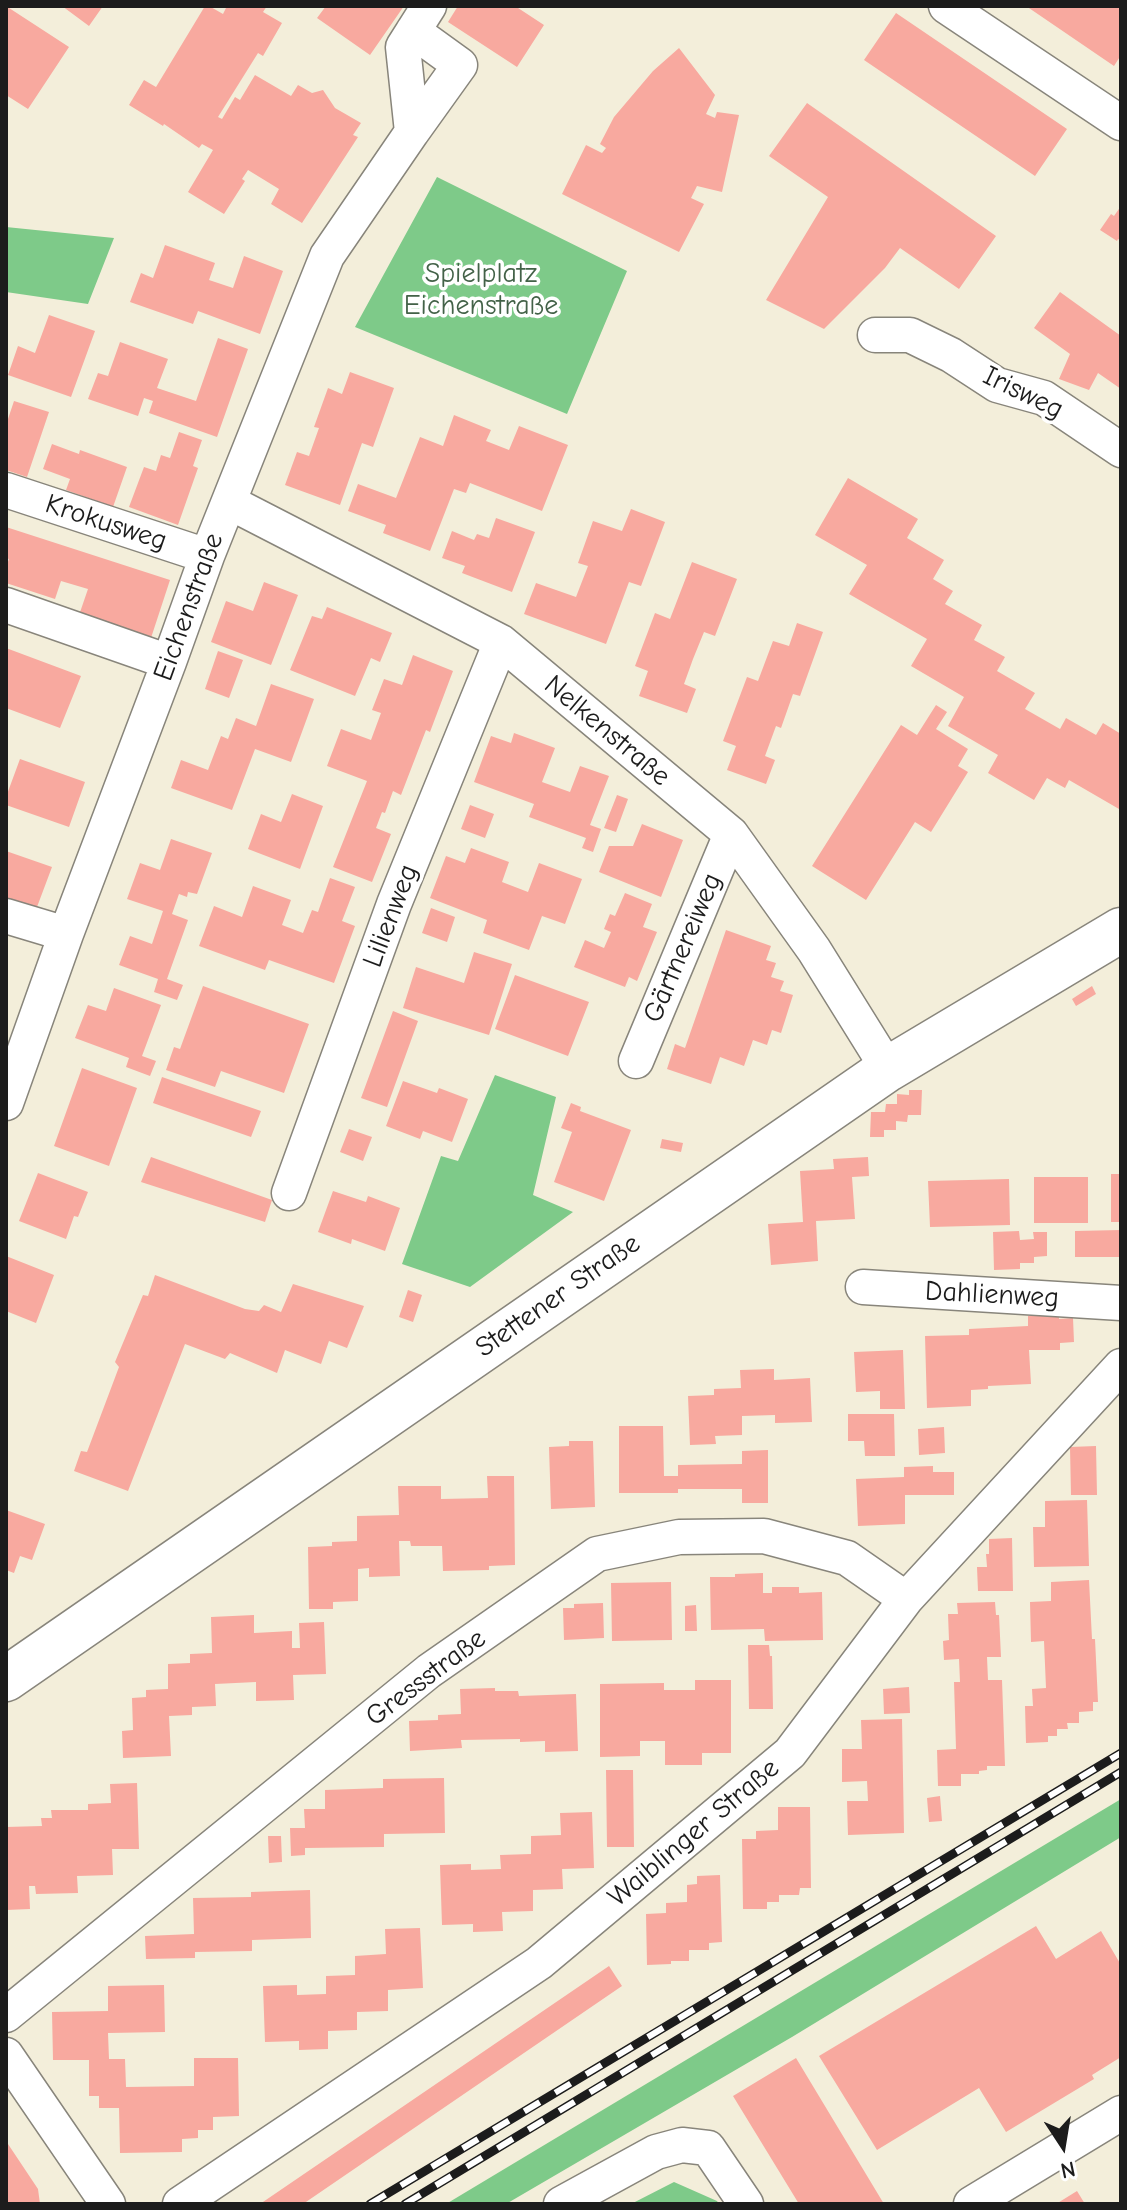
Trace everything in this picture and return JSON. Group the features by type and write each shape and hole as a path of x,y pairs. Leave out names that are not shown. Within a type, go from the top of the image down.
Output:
{"street":[{"path":"946,6 1121,123"},
{"name":"Eichenstraße","path":"6,1103 207,556 327,256 460,65 421,19 403,47 412,132"},
{"name":"Irisweg","path":"875,335 910,335 951,355 997,385 1044,398 1121,450"},
{"name":"Krokusweg","path":"6,490 207,556"},
{"name":"Nelkenstraße","path":"229,502 501,642 731,834 814,950 888,1069"},
{"path":"6,605 169,662"},
{"name":"Lilienweg","path":"289,1193 394,904 501,642"},
{"name":"Gärtnereiweg","path":"636,1061 731,834"},
{"path":"6,916 66,934"},
{"name":"Stettener Straße","path":"6,1679 888,1069 1121,930"},
{"name":"Dahlienweg","path":"863,1287 1121,1303"},
{"name":"Waiblinger Straße","path":"180,2204 539,1963 790,1753 906,1599 1121,1366"},
{"name":"Gressstraße","path":"6,2015 429,1671 597,1554 679,1537 764,1536 847,1558 906,1599"},
{"path":"6,2055 108,2204"},
{"path":"971,2204 1121,2113"},
{"path":"561,2204 656,2152 682,2145 708,2148 746,2204"}],"green space":[{"name":"Spielplatz Eichenstraße","path":"437,177 627,271 567,414 355,327"},
{"path":"6,227 114,238 88,304 6,292"},
{"path":"495,1075 556,1097 533,1195 573,1212 470,1287 402,1264 441,1156 458,1161"},
{"path":"1121,1799 1121,1837 792,2037 506,2204 446,2204"},
{"path":"674,2182 717,2201 719,2204 631,2204"}],"building":[{"path":"6,6 69,47 28,109 6,95"},
{"path":"62,6 103,6 89,26"},
{"path":"205,6 223,14 227,6 267,6 263,12 282,23 263,56 258,53 218,117 222,119 235,97 240,100 255,75 291,96 298,85 312,93 323,90 335,108 361,123 353,135 358,137 302,223 271,204 279,189 248,170 242,179 245,181 224,214 188,192 213,150 202,144 199,148 129,105 144,80 156,87"},
{"path":"326,6 404,6 370,55 317,18"},
{"path":"458,6 515,6 544,25 517,67 448,22"},
{"path":"1026,6 1116,6 1121,10 1121,55 1114,66"},
{"path":"896,13 1067,129 1035,176 864,60"},
{"path":"679,48 715,95 706,114 715,118 717,112 739,115 722,192 697,186 691,198 704,204 679,252 562,194 586,145 602,153 606,148 600,144 614,117 653,71"},
{"path":"807,103 996,236 959,289 900,248 885,268 824,329 766,300 828,197 769,156"},
{"path":"1121,206 1121,241 1117,241 1100,230"},
{"path":"165,245 215,263 209,280 233,288 244,256 283,271 260,334 198,311 193,324 130,302 141,273 153,278"},
{"path":"1060,292 1121,336 1121,389 1098,373 1089,390 1059,379 1070,354 1034,328"},
{"path":"49,315 95,331 71,397 8,375 18,346 35,353"},
{"path":"218,338 248,349 217,437 149,413 153,401 144,398 138,416 88,399 98,373 108,376 120,342 168,359 157,388 196,401"},
{"path":"350,372 394,388 373,447 362,443 340,505 285,485 297,452 309,456 319,428 314,427 328,388 342,394"},
{"path":"14,401 49,412 27,477 6,470 6,425"},
{"path":"454,415 491,430 486,441 509,450 519,426 568,445 542,511 470,483 466,493 454,489 430,551 383,533 386,525 348,511 358,484 396,498 420,437 443,446"},
{"path":"179,432 202,440 193,466 198,468 178,525 129,507 144,467 156,471 161,455 170,458"},
{"path":"52,444 79,454 80,450 127,467 113,507 66,490 70,479 43,469"},
{"path":"848,478 918,519 907,538 944,560 933,579 953,591 945,604 982,625 974,640 1005,657 997,671 1035,693 1025,709 1060,729 1066,718 1096,735 1103,723 1121,734 1119,809 1069,780 1065,788 1047,778 1034,800 988,773 998,755 948,726 964,697 911,666 927,639 849,594 867,565 815,535"},
{"path":"631,509 665,522 641,586 629,582 606,644 524,614 536,583 576,597 588,566 578,563 593,521 622,531"},
{"path":"496,518 535,532 512,592 462,573 465,566 442,558 452,531 474,540 477,534 489,538"},
{"path":"6,527 170,580 149,644 77,621 88,589 61,581 55,599 6,583 9,559 6,558"},
{"path":"692,562 737,579 715,636 704,632 693,659 684,684 696,689 687,713 639,696 648,671 635,666 655,613 670,619"},
{"path":"264,582 298,595 271,665 211,642 226,601 253,611"},
{"path":"327,607 392,633 380,662 371,658 355,696 290,670 312,616 322,619"},
{"path":"797,623 823,632 800,696 793,694 781,728 776,726 765,756 775,760 766,784 727,770 736,746 723,741 747,677 758,681 773,641 789,646"},
{"path":"6,648 81,676 60,728 6,708"},
{"path":"218,651 243,660 229,698 205,689"},
{"path":"413,655 453,671 401,795 393,791 385,813 382,812 376,828 391,834 372,882 333,867 367,781 327,766 341,729 371,740 381,713 372,710 384,679 402,685"},
{"path":"271,684 314,699 291,762 255,749 232,810 171,788 181,760 208,770 221,736 228,739 236,718 256,726"},
{"path":"936,705 947,712 936,729 968,749 958,766 968,772 931,832 915,822 866,900 812,866 901,725 917,735"},
{"path":"514,733 555,748 542,782 570,792 580,766 609,776 590,825 601,829 593,852 582,848 586,838 529,817 534,804 474,782 491,736 511,743"},
{"path":"20,759 85,782 69,827 6,805"},
{"path":"292,794 323,806 300,869 248,849 261,814 281,822"},
{"path":"617,795 628,799 616,832 604,828"},
{"path":"470,805 494,814 485,838 461,829"},
{"path":"642,824 683,840 661,897 599,872 609,846 633,846"},
{"path":"171,839 212,853 197,894 188,892 187,897 179,894 172,914 188,920 167,979 183,985 177,1000 154,992 158,979 119,965 130,936 152,944 163,911 127,899 140,863 160,870"},
{"path":"471,848 509,862 502,882 528,892 539,863 582,879 565,924 542,916 529,950 483,933 487,920 430,898 446,856 465,863"},
{"path":"6,851 52,867 34,915 6,905"},
{"path":"330,878 355,887 342,921 355,926 334,983 269,960 265,970 199,946 214,906 242,917 253,886 291,900 282,925 303,933 312,910 318,912"},
{"path":"625,893 652,904 643,927 657,932 637,981 629,977 625,987 574,967 585,940 604,948 611,932 604,929 610,914 615,916"},
{"path":"431,908 455,917 447,942 422,933"},
{"path":"726,930 771,946 766,960 776,963 771,977 784,981 780,991 793,995 781,1033 772,1030 767,1045 753,1040 744,1066 720,1057 711,1084 667,1069 675,1044 685,1048"},
{"path":"474,952 512,964 489,1035 403,1008 416,967 464,983"},
{"path":"515,975 589,1002 568,1056 495,1029"},
{"path":"203,986 309,1024 284,1093 221,1071 215,1087 166,1070 174,1047 180,1049"},
{"path":"1092,986 1096,994 1076,1006 1072,999"},
{"path":"114,988 161,1005 142,1056 156,1061 150,1076 126,1067 129,1058 75,1038 88,1005 106,1011"},
{"path":"393,1011 418,1021 387,1107 361,1098"},
{"path":"82,1068 137,1088 109,1166 54,1146"},
{"path":"162,1077 261,1111 251,1137 153,1103"},
{"path":"403,1081 437,1093 439,1088 468,1099 452,1142 423,1131 420,1139 386,1126"},
{"path":"909,1090 922,1090 921,1115 908,1115 907,1122 896,1121 896,1130 884,1130 884,1137 870,1137 871,1112 885,1112 886,1104 897,1104 897,1094 909,1095"},
{"path":"571,1103 581,1107 580,1111 631,1130 604,1201 554,1182 572,1132 561,1128"},
{"path":"349,1129 372,1137 363,1161 340,1152"},
{"path":"662,1139 683,1143 681,1152 660,1148"},
{"path":"151,1157 272,1200 265,1222 141,1182"},
{"path":"868,1157 869,1176 852,1177 855,1219 816,1221 818,1261 771,1265 768,1224 803,1222 800,1171 834,1169 833,1159"},
{"path":"38,1173 88,1192 78,1217 74,1216 66,1239 19,1221"},
{"path":"1111,1174 1121,1174 1121,1222 1111,1222"},
{"path":"1034,1177 1088,1177 1088,1223 1034,1223"},
{"path":"1009,1179 1010,1225 930,1227 928,1181"},
{"path":"333,1191 366,1202 368,1196 400,1208 385,1251 352,1239 351,1244 318,1232"},
{"path":"1121,1230 1121,1257 1075,1257 1075,1231"},
{"path":"1019,1231 1020,1240 1034,1239 1033,1232 1047,1232 1047,1256 1034,1257 1034,1263 1020,1263 1020,1269 994,1270 993,1232"},
{"path":"6,1256 54,1275 36,1323 6,1311"},
{"path":"155,1275 245,1309 259,1311 264,1305 281,1312 293,1284 364,1306 347,1348 329,1341 321,1364 285,1350 277,1373 230,1353 225,1359 185,1344 128,1491 74,1471 81,1451 87,1452 119,1367 115,1362 143,1295 148,1296"},
{"path":"408,1290 422,1295 413,1322 399,1317"},
{"path":"1059,1315 1059,1319 1073,1318 1074,1342 1060,1343 1060,1350 1029,1350 1031,1384 971,1390 971,1406 927,1408 925,1336 969,1335 969,1329 1028,1326 1028,1316"},
{"path":"903,1350 905,1409 880,1409 880,1391 856,1392 854,1352"},
{"path":"774,1369 774,1380 810,1378 812,1422 775,1423 775,1415 742,1416 742,1435 715,1436 716,1444 690,1445 688,1396 714,1395 714,1389 741,1388 740,1370"},
{"path":"848,1414 894,1414 895,1456 865,1456 864,1441 848,1441"},
{"path":"619,1426 663,1426 664,1476 678,1476 678,1465 742,1464 742,1451 768,1450 768,1503 742,1503 742,1489 619,1493"},
{"path":"944,1427 945,1453 919,1455 918,1429"},
{"path":"569,1441 593,1441 595,1507 551,1509 549,1447 569,1446"},
{"path":"1096,1446 1097,1495 1071,1495 1070,1447"},
{"path":"933,1466 933,1472 954,1472 954,1495 905,1495 905,1524 858,1526 856,1479 904,1477 904,1467"},
{"path":"487,1476 514,1476 515,1565 489,1566 489,1570 443,1571 442,1546 411,1546 410,1541 399,1541 400,1576 369,1577 369,1568 358,1569 358,1601 333,1602 333,1609 309,1609 308,1547 357,1541 357,1516 399,1515 398,1486 441,1486 441,1499 488,1498"},
{"path":"1087,1500 1089,1566 1034,1567 1033,1527 1045,1527 1045,1501"},
{"path":"6,1510 45,1524 32,1560 20,1556 14,1573 6,1570"},
{"path":"1012,1538 1013,1591 978,1591 977,1567 987,1567 989,1539"},
{"path":"763,1573 763,1593 772,1593 772,1587 799,1587 799,1593 822,1592 823,1640 765,1641 764,1629 711,1630 710,1577"},
{"path":"1089,1580 1098,1702 1093,1702 1093,1711 1079,1712 1079,1723 1067,1723 1068,1729 1057,1729 1057,1736 1048,1736 1048,1742 1026,1743 1025,1706 1033,1706 1032,1689 1046,1688 1044,1641 1031,1642 1030,1602 1051,1601 1051,1582"},
{"path":"671,1582 672,1640 612,1641 611,1583"},
{"path":"995,1602 996,1615 999,1615 1001,1657 987,1657 988,1680 1002,1680 1005,1766 987,1766 987,1770 979,1771 979,1774 961,1774 961,1786 938,1786 937,1750 956,1749 954,1682 960,1682 959,1659 944,1660 943,1641 949,1640 948,1614 958,1614 957,1603"},
{"path":"603,1603 604,1638 564,1640 563,1608 574,1608 574,1604"},
{"path":"696,1605 697,1631 685,1631 685,1606"},
{"path":"254,1615 254,1633 292,1631 292,1648 300,1648 299,1623 324,1622 326,1674 293,1675 294,1700 256,1701 256,1682 215,1684 216,1706 192,1707 192,1715 169,1716 171,1756 123,1758 122,1731 133,1730 132,1698 146,1697 146,1690 168,1689 168,1664 190,1663 190,1654 212,1653 211,1617"},
{"path":"748,1645 769,1645 773,1709 749,1709"},
{"path":"695,1680 731,1680 731,1753 702,1753 702,1765 665,1765 665,1741 640,1741 640,1756 600,1757 600,1684 664,1683 664,1690 695,1690"},
{"path":"909,1687 910,1713 884,1714 883,1689"},
{"path":"495,1688 495,1691 518,1691 519,1696 576,1694 578,1751 545,1752 545,1741 520,1742 520,1739 461,1740 462,1748 410,1751 409,1721 438,1720 438,1715 461,1714 460,1689"},
{"path":"902,1719 904,1833 848,1835 847,1801 868,1801 867,1781 842,1782 842,1749 862,1749 861,1720"},
{"path":"606,1770 633,1770 634,1847 607,1847"},
{"path":"444,1778 445,1833 384,1834 384,1847 305,1848 305,1855 291,1856 290,1828 305,1828 304,1809 325,1809 325,1790 383,1788 383,1779"},
{"path":"137,1783 139,1849 112,1849 113,1875 77,1876 78,1893 36,1894 35,1886 29,1886 30,1909 6,1910 6,1827 42,1826 41,1818 52,1818 51,1810 88,1810 88,1804 111,1803 110,1784"},
{"path":"940,1796 942,1821 929,1822 927,1798"},
{"path":"778,1807 810,1807 811,1888 800,1888 799,1895 779,1895 779,1902 767,1902 767,1909 743,1909 742,1839 756,1839 756,1831 778,1830"},
{"path":"592,1812 594,1868 562,1869 563,1889 533,1890 533,1911 502,1912 503,1931 473,1932 473,1924 442,1925 440,1865 471,1864 471,1870 501,1869 500,1855 531,1854 531,1836 561,1835 560,1813"},
{"path":"268,1836 281,1836 282,1862 269,1863"},
{"path":"720,1875 722,1942 709,1943 709,1950 689,1950 689,1961 647,1965 646,1914 666,1913 666,1903 687,1902 687,1885 697,1884 697,1876"},
{"path":"310,1890 311,1938 252,1940 252,1951 195,1952 195,1958 146,1959 145,1936 194,1934 193,1898 251,1897 251,1892"},
{"path":"1036,1926 1056,1959 1101,1931 1121,1965 1121,2057 1092,2075 1094,2079 1006,2132 979,2088 877,2150 819,2056"},
{"path":"420,1928 423,1988 388,1990 388,2011 357,2012 357,2030 328,2031 328,2049 299,2050 299,2041 265,2042 263,1986 297,1985 297,1995 326,1994 326,1976 355,1975 355,1956 386,1954 385,1929"},
{"path":"609,1966 622,1986 303,2204 260,2204"},
{"path":"164,1985 165,2032 108,2033 109,2059 125,2059 126,2087 194,2086 194,2058 238,2058 239,2116 213,2117 213,2130 198,2130 198,2138 182,2139 182,2152 120,2153 119,2108 99,2108 99,2096 89,2096 89,2060 53,2060 52,2012 108,2011 108,1986"},
{"path":"796,2058 884,2204 799,2204 733,2096"},
{"path":"6,2141 38,2189 40,2204 6,2204"},
{"path":"1077,2191 1085,2204 1056,2204"}],"railway":[{"path":"370,2204 1121,1753"},
{"path":"405,2204 1121,1772"}]}
